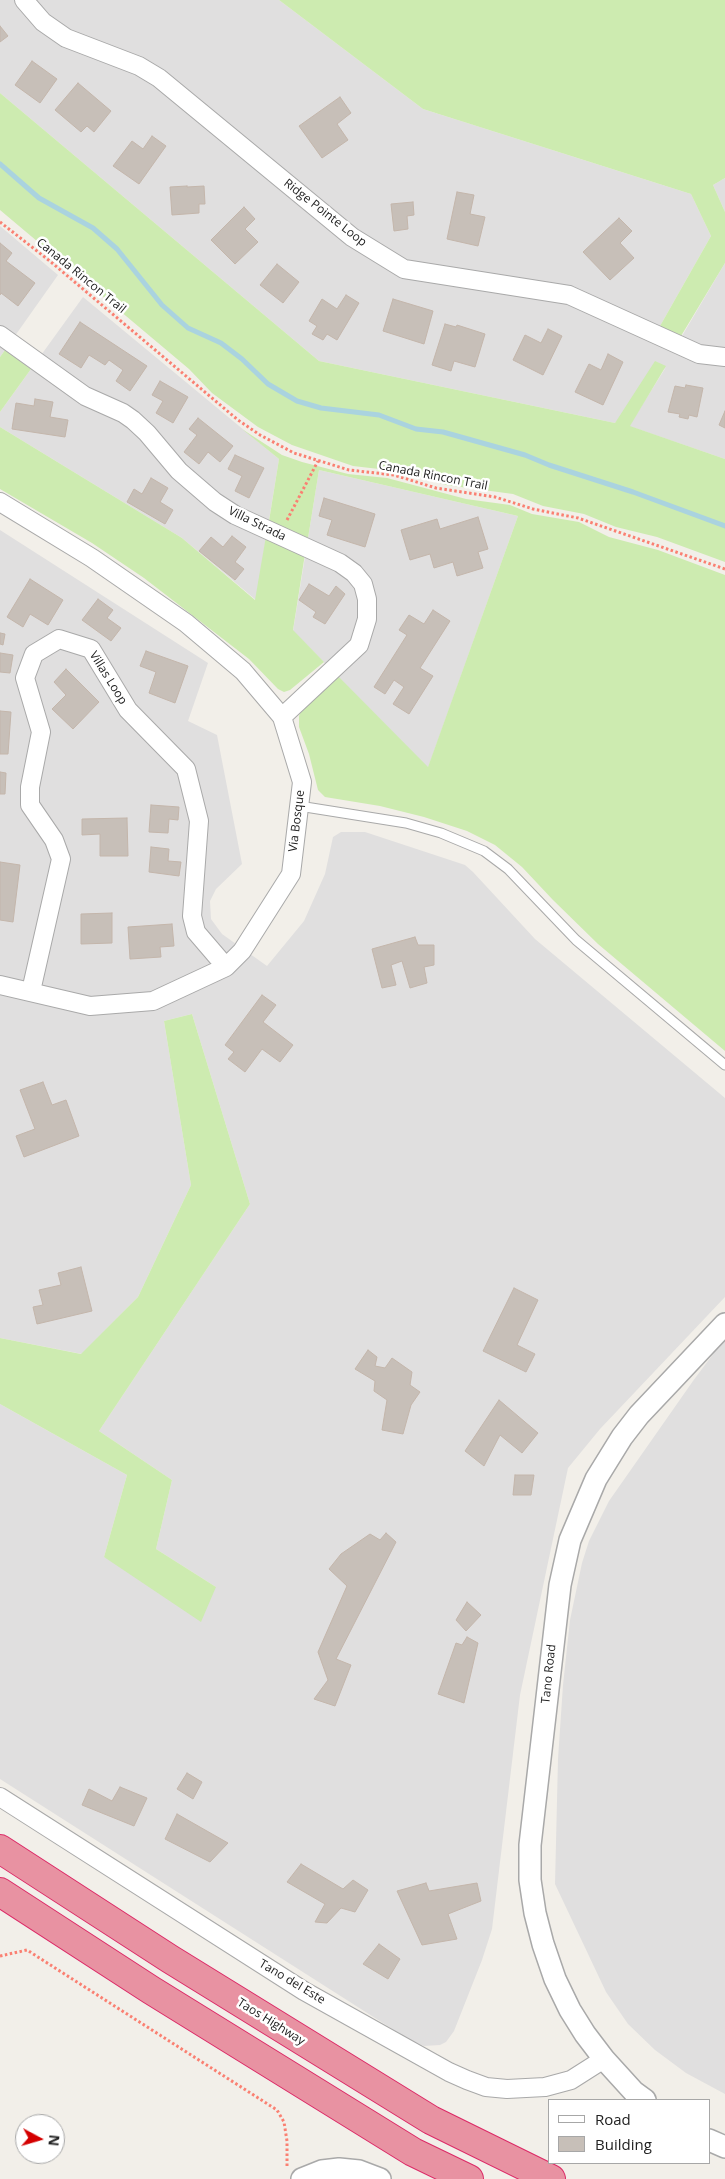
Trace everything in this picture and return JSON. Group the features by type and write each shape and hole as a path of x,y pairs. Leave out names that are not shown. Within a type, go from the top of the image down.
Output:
{"highway":[{"name":"Taos Highway","path":"0,1849 170,1960 431,2120 551,2179"},
{"path":"0,1892 151,1990 413,2152 468,2179"}],"street":[{"name":"Ridge Pointe Loop","path":"24,0 43,22 66,38 138,66 159,78 352,237 404,269 569,295 699,354 725,357"},
{"name":"Villa Strada","path":"0,335 85,396 110,406 133,420 147,433 179,471 214,502 236,516 340,563 354,573 363,584 367,599 367,619 358,645 282,716"},
{"name":"Via Bosque","path":"0,502 92,558 186,623 243,671 282,716 302,782 291,874 242,951 226,967 153,1001 90,1006 0,984"},
{"name":"Villas Loop","path":"30,991 61,859 54,840 30,805 30,787 41,732 25,678 34,654 59,639 91,649 128,710 186,769 199,821 192,916 196,932 226,967"},
{"name":"Tano Road","path":"644,2099 634,2092 604,2059 570,2010 555,1979 541,1937 530,1880 530,1845 560,1585 570,1540 586,1501 607,1459 639,1415 725,1324"},
{"name":"Tano del Este","path":"0,1797 304,1991 466,2080 486,2087 507,2089 545,2087 571,2080 604,2059"},
{"path":"710,2140 725,2147"},
{"path":"295,2176 339,2169 359,2171 380,2179"}],"lane":[{"path":"299,806 406,822 451,836 484,851 508,869 576,940 725,1065"}],"path":[{"name":"Canada Rincon Trail","path":"0,222 51,262 238,420 279,446 318,461 358,472 404,477 451,491 495,496 550,514 578,518 725,569"},
{"path":"279,535 318,461"},
{"path":"0,1956 27,1950 277,2110 284,2122 295,2176"}],"shaded area":[{"path":"0,0 279,0 423,109 691,194 711,236 660,326 682,336 725,263 725,459 629,426 666,367 615,423 319,361 0,93"},
{"path":"725,178 725,212 713,185"},
{"path":"0,226 58,275 0,357"},
{"path":"83,297 279,459 256,600 182,538 0,427 0,412"},
{"path":"319,470 518,516 428,768 293,631"},
{"path":"0,530 208,663 188,721 217,735 242,864 216,889 210,901 211,919 222,934 267,966 304,921 325,874 333,837 341,832 365,832 465,865 535,939 725,1098 725,1297 600,1429 568,1468 520,1695 492,1929 454,2031 446,2042 440,2045 424,2046 408,2039 0,1779 0,1404 127,1475 104,1557 216,1587 156,1549 172,1480 99,1431 250,1204 192,1014 164,1021 191,1185 138,1297 82,1354 0,1338"},
{"path":"725,1338 725,2094 686,2073 655,2050 628,2024 606,1992 555,1884 558,1759 563,1685 570,1620 582,1563 589,1541 609,1501"}],"green space":[{"path":"279,0 725,0 725,178 713,185 725,212 725,263 681,336 660,326 711,236 691,194 423,109"},
{"path":"0,93 319,361 615,423 655,361 666,366 630,426 725,459 725,562 657,537 616,527 584,514 543,506 513,494 446,485 405,472 353,466 292,445 258,427 212,393 189,369 0,210"},
{"path":"5,350 31,369 0,412 0,357"},
{"path":"0,427 182,538 255,600 266,536 305,554 293,630 324,662 290,690 284,692 278,689 249,659 144,578 92,543 0,489"},
{"path":"242,429 282,455 302,462 348,474 387,478 466,499 510,505 532,514 579,522 609,537 658,550 725,575 725,1051 598,944 522,867 495,845 467,831 424,817 380,806 325,797 318,790 309,754 299,727 299,716 303,706 338,676 428,767 518,516 319,470 308,538 269,521 279,459"},
{"path":"192,1014 250,1204 99,1431 172,1480 156,1549 216,1587 201,1622 104,1557 127,1475 0,1404 0,1338 81,1354 138,1297 191,1185 164,1021"}],"building":[{"path":"0,26 8,36 0,42"},
{"path":"32,61 57,79 40,103 15,85"},
{"path":"78,83 111,111 94,132 87,126 81,132 55,110"},
{"path":"340,97 351,113 337,124 348,140 322,158 299,126"},
{"path":"152,136 166,146 139,184 113,166 132,141 143,149"},
{"path":"204,186 205,204 199,204 199,213 172,215 170,187"},
{"path":"457,192 474,195 470,214 485,217 478,246 447,239"},
{"path":"413,202 414,215 407,216 408,229 394,231 391,204"},
{"path":"244,207 255,219 245,229 258,242 235,264 211,240"},
{"path":"619,218 632,231 620,243 634,258 610,280 583,252"},
{"path":"0,243 12,253 6,261 35,283 18,306 1,293 0,295"},
{"path":"277,264 299,282 283,303 260,285"},
{"path":"346,295 359,303 337,340 327,334 323,340 312,334 317,326 309,321 322,299 337,309"},
{"path":"393,299 433,311 424,344 383,331"},
{"path":"80,322 147,366 130,391 116,381 123,370 109,360 105,365 89,355 81,368 59,354"},
{"path":"445,324 456,327 457,325 485,334 475,367 454,361 451,371 432,365"},
{"path":"548,329 562,336 543,375 513,360 525,335 541,343"},
{"path":"608,354 623,362 603,405 575,392 589,364 601,370"},
{"path":"160,381 188,397 173,423 156,413 163,401 152,395"},
{"path":"686,385 703,388 697,417 689,415 688,419 679,417 680,414 668,412 675,386 685,388"},
{"path":"35,399 53,402 50,417 68,420 65,437 12,429 16,403 34,406"},
{"path":"725,411 725,428 719,425"},
{"path":"198,418 233,446 220,462 208,452 199,464 184,452 197,435 189,429"},
{"path":"235,455 264,468 249,498 235,491 242,476 228,469"},
{"path":"151,478 168,488 160,502 173,510 165,524 127,502 134,489 142,494"},
{"path":"324,498 375,514 365,547 327,535 332,520 319,516"},
{"path":"478,517 488,549 478,552 483,568 457,576 453,562 434,568 430,554 410,560 401,530 437,519 440,529"},
{"path":"232,536 246,547 235,562 244,569 235,580 199,551 211,537 223,547"},
{"path":"30,579 63,600 48,625 30,614 23,627 7,617"},
{"path":"309,584 329,596 336,586 345,594 325,624 313,617 316,612 299,600"},
{"path":"98,599 113,610 107,618 121,628 111,641 82,620"},
{"path":"433,610 450,621 420,668 433,676 409,714 393,704 404,687 394,680 385,694 374,687 407,635 399,630 409,615 424,624"},
{"path":"0,633 5,634 3,645 0,644"},
{"path":"146,651 188,666 175,703 149,693 156,672 140,666"},
{"path":"0,653 13,655 10,673 0,672"},
{"path":"66,669 99,702 73,729 52,709 66,695 54,682"},
{"path":"0,711 11,712 8,754 0,754"},
{"path":"0,772 6,773 5,794 0,794"},
{"path":"151,805 179,807 178,820 169,819 168,833 149,832"},
{"path":"127,818 128,856 100,856 100,834 82,835 82,819"},
{"path":"151,847 169,849 168,861 181,862 179,876 149,872"},
{"path":"0,862 20,865 13,922 0,920"},
{"path":"112,913 112,943 81,944 81,914"},
{"path":"172,924 174,946 160,947 161,957 130,959 128,927"},
{"path":"415,937 418,945 434,945 434,965 424,967 427,983 410,988 402,961 391,965 396,985 382,988 372,949"},
{"path":"262,995 276,1005 263,1022 293,1045 280,1062 262,1049 245,1072 228,1059 234,1052 225,1045"},
{"path":"43,1082 52,1105 66,1100 79,1136 24,1157 16,1136 35,1129 20,1090"},
{"path":"81,1267 92,1311 37,1324 33,1307 43,1305 39,1290 61,1285 58,1273"},
{"path":"514,1288 538,1300 517,1345 535,1354 526,1372 483,1351"},
{"path":"368,1350 377,1357 375,1366 385,1368 392,1358 412,1372 410,1385 420,1392 411,1405 403,1434 382,1430 387,1400 374,1391 375,1381 355,1369"},
{"path":"499,1400 538,1433 522,1453 500,1435 484,1466 465,1451"},
{"path":"515,1475 534,1475 531,1495 513,1495"},
{"path":"386,1533 396,1542 336,1659 351,1665 335,1706 314,1699 328,1680 318,1652 347,1586 329,1569 341,1554 370,1534 380,1540"},
{"path":"467,1602 481,1615 466,1631 456,1620"},
{"path":"467,1637 478,1643 464,1703 438,1694 456,1643 462,1645"},
{"path":"187,1773 202,1782 193,1799 177,1789"},
{"path":"120,1787 147,1798 134,1826 82,1805 89,1789 112,1801"},
{"path":"177,1814 228,1843 210,1862 165,1839"},
{"path":"301,1864 343,1889 353,1880 368,1890 355,1912 341,1908 327,1923 315,1922 325,1904 287,1882"},
{"path":"426,1883 429,1891 477,1883 481,1901 448,1914 457,1939 422,1945 397,1891"},
{"path":"379,1944 400,1959 388,1979 363,1964"}],"waterway":[{"path":"0,164 39,198 93,228 117,249 162,305 188,328 221,343 242,359 268,384 297,401 321,408 379,415 416,429 443,432 525,455 725,526"}]}
